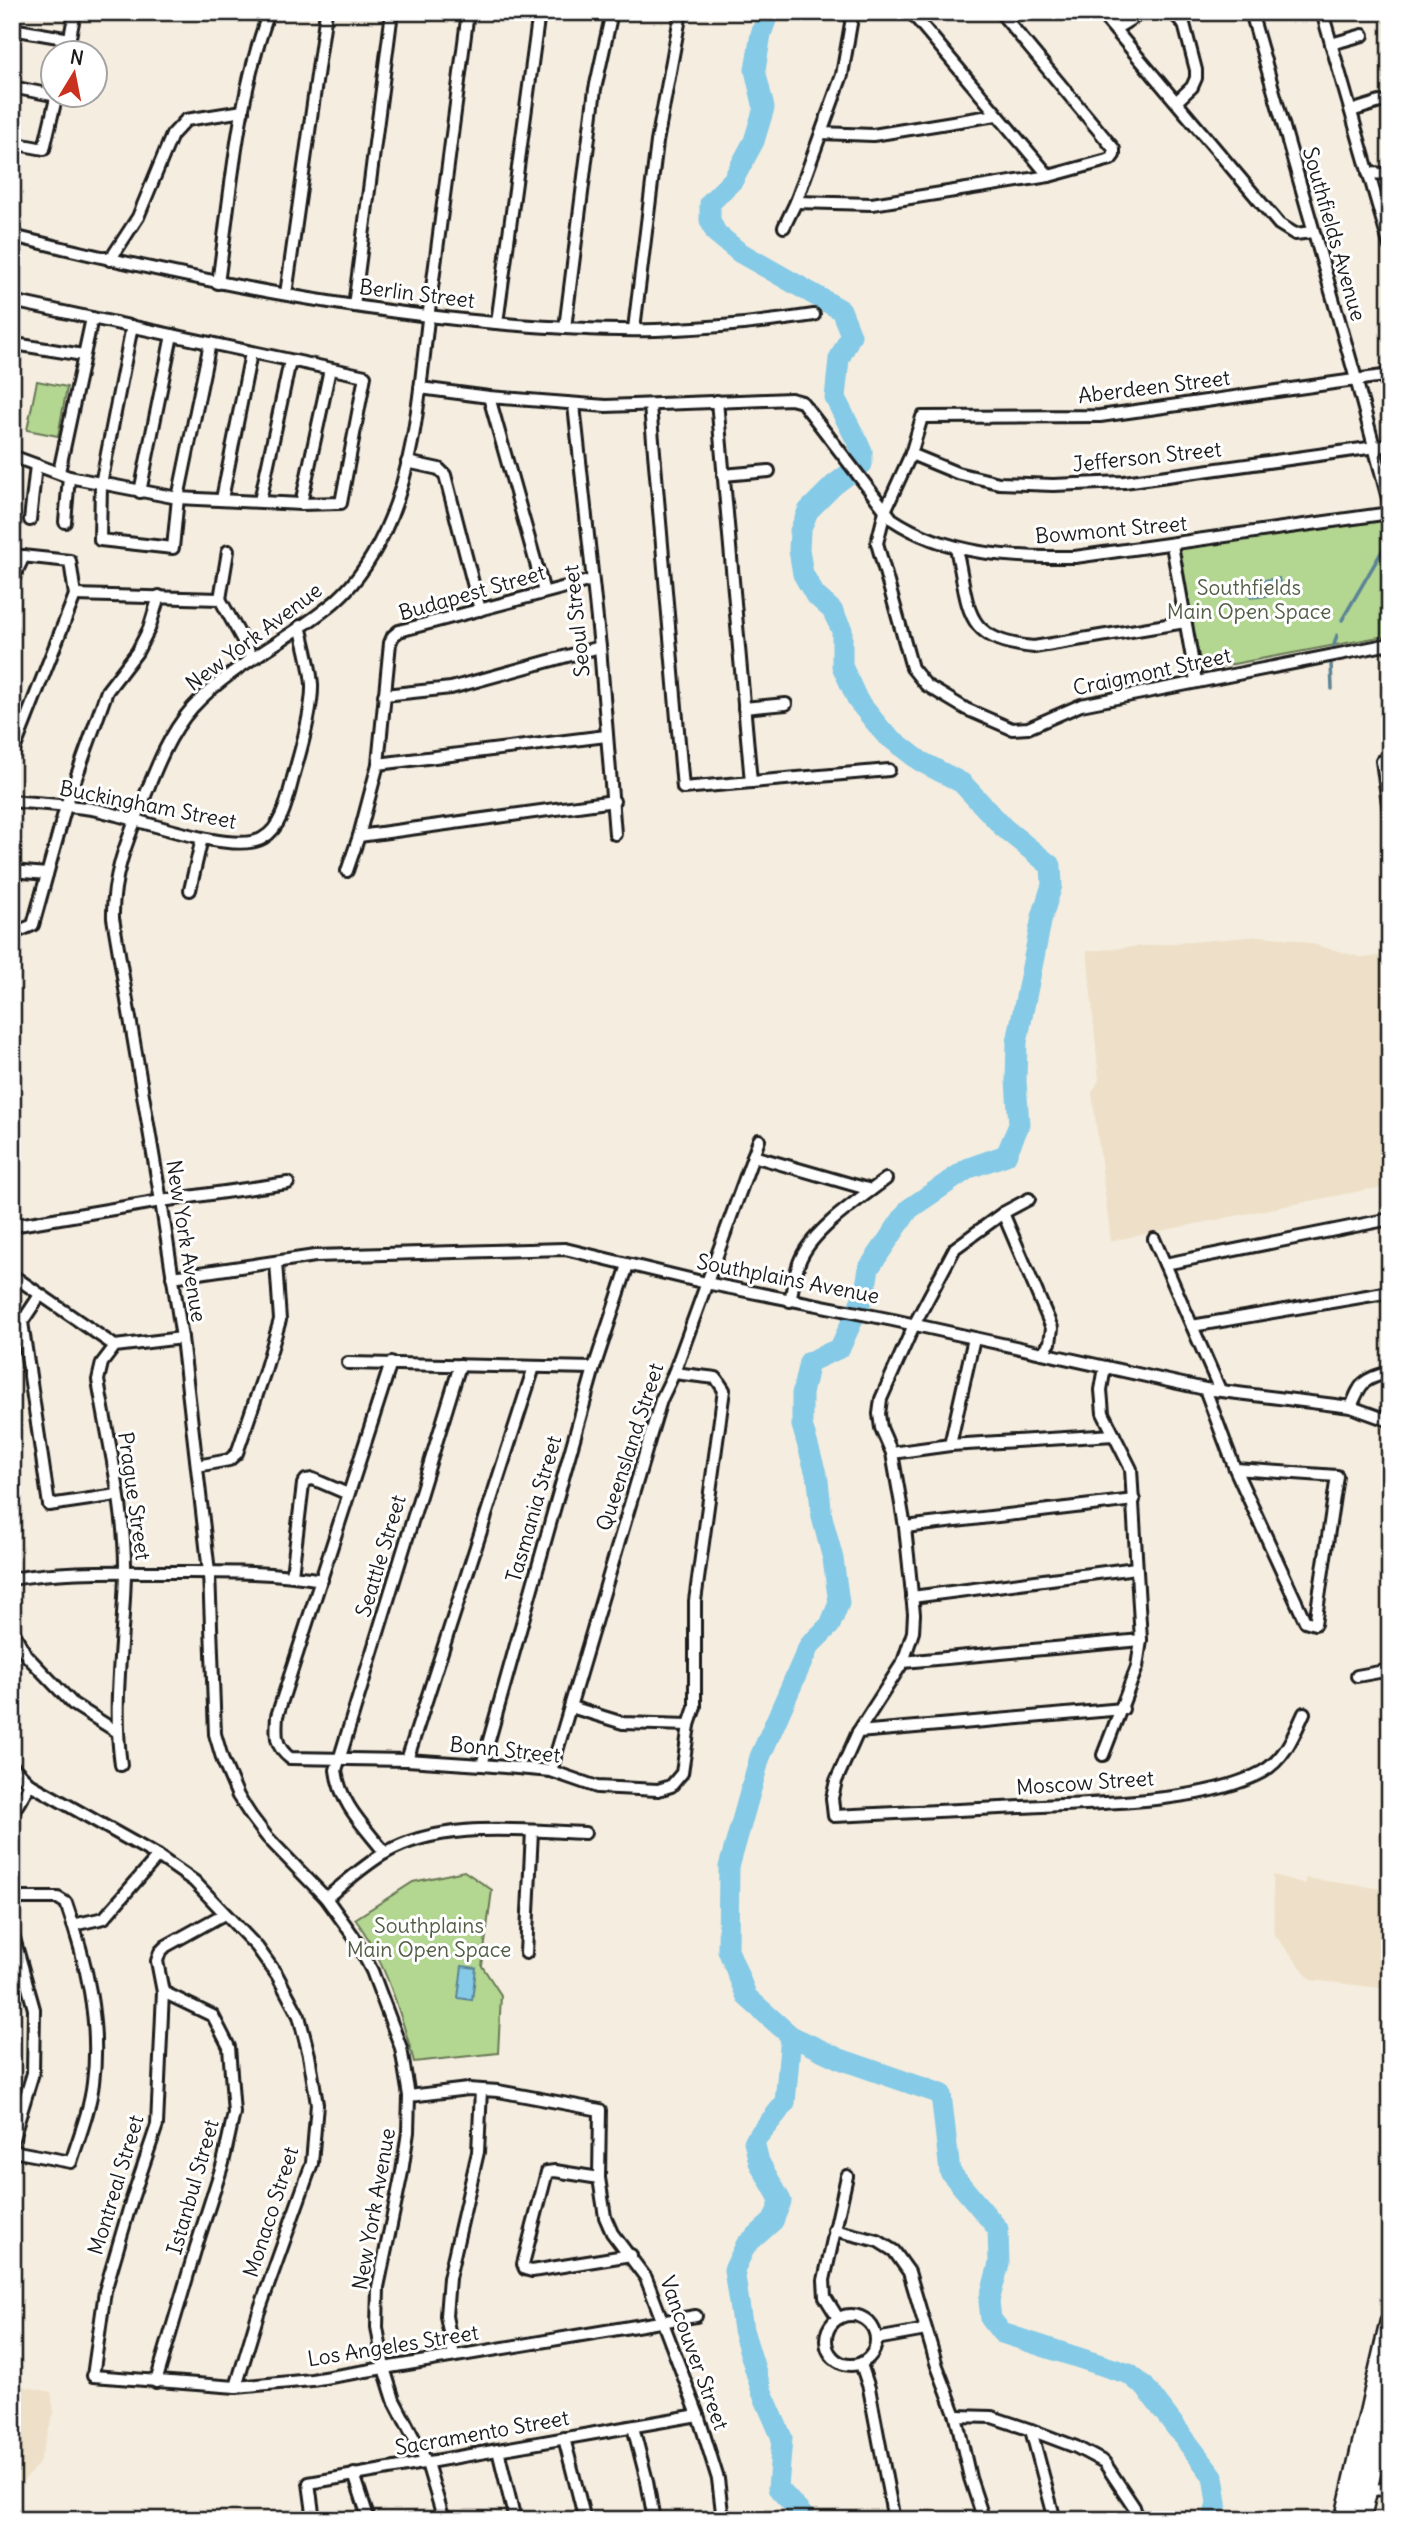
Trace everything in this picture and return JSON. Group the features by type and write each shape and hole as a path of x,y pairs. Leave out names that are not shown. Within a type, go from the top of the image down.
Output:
{"highway":[{"path":"1346,2520 1359,2490 1384,2401 1390,2323"},
{"path":"1359,2490 1360,2520"}],"street":[{"path":"70,38 75,12"},
{"path":"218,283 243,111 257,46 269,12"},
{"path":"286,294 326,12"},
{"path":"354,306 392,12"},
{"name":"New York Avenue","path":"444,2520 427,2463 394,2400 384,2368 377,2327 378,2287 408,2132 409,2096 401,2048 372,1971 354,1937 326,1898 274,1845 251,1816 238,1796 215,1734 209,1572 182,1338 113,918 113,894 117,871 136,818 171,738 191,709 252,657 336,600 351,585 369,561 399,499 420,388 468,12"},
{"path":"497,323 539,12"},
{"path":"565,328 595,89 612,12"},
{"path":"634,329 657,142 681,12"},
{"path":"784,228 842,75 853,12"},
{"path":"911,12 1049,176"},
{"path":"796,202 872,204 1049,176 1111,159 1114,149 1000,12"},
{"path":"1100,12 1279,224 1295,234 1313,232"},
{"path":"1115,29 1143,12"},
{"path":"1172,12 1184,24 1196,70 1192,87 1177,101"},
{"name":"Southfields Avenue","path":"1251,12 1390,506"},
{"path":"1322,12 1390,247"},
{"path":"12,29 64,38"},
{"path":"1331,44 1363,35"},
{"path":"12,87 38,92"},
{"path":"1350,111 1380,102"},
{"path":"12,143 44,149 54,108"},
{"path":"110,260 138,218 172,135 179,127 186,120 243,111"},
{"path":"821,133 873,135 996,115"},
{"path":"1368,173 1390,174"},
{"name":"Berlin Street","path":"21,237 110,260 218,283 428,318 565,328 634,329 720,327 814,315"},
{"path":"12,301 251,354 365,376 341,503 301,504 178,498 64,475 12,456"},
{"path":"65,522 64,475 83,355 92,318"},
{"path":"132,326 101,484 100,540 173,548 178,498 210,343"},
{"path":"140,492 172,335"},
{"path":"21,345 83,355"},
{"path":"222,499 251,354"},
{"path":"260,501 290,360"},
{"path":"301,504 330,369"},
{"name":"Aberdeen Street","path":"922,417 1100,416 1390,375"},
{"name":"Bowmont Street","path":"420,388 574,405 650,406 791,399 802,402 892,519 910,531 956,548 1032,558 1075,557 1171,545 1390,513"},
{"path":"489,397 544,592"},
{"path":"717,401 751,782"},
{"name":"Seoul Street","path":"574,405 600,647 615,834"},
{"path":"650,406 682,788 889,770"},
{"name":"Craigmont Street","path":"922,417 911,454 886,511 877,543 912,668 926,685 967,709 1012,729 1028,728 1081,705 1390,644"},
{"name":"Jefferson Street","path":"911,454 957,473 989,480 1052,485 1124,482 1390,445"},
{"path":"407,462 439,469 445,475 480,610"},
{"path":"30,520 36,465"},
{"path":"723,475 769,471"},
{"path":"1171,545 1196,681"},
{"path":"956,548 972,621 989,637 1010,645 1034,647 1185,621"},
{"path":"228,551 220,599 252,657"},
{"path":"12,581 18,556 70,561 75,595 12,755"},
{"name":"Budapest Street","path":"346,871 359,836 378,764 390,643 393,636 399,631 592,580"},
{"path":"75,595 220,599"},
{"path":"12,934 33,925 66,806 107,691 137,652 149,629 159,596"},
{"name":"Buckingham Street","path":"12,801 66,806 136,818 202,838 240,844 263,838 279,821 301,749 312,686 300,626"},
{"path":"384,695 451,688 600,647"},
{"path":"744,708 786,704"},
{"path":"378,764 606,736"},
{"path":"1382,761 1390,818"},
{"path":"359,836 614,801"},
{"path":"190,890 202,838"},
{"path":"12,871 47,874"},
{"name":"Queensland Street","path":"551,1771 661,1400 674,1373 759,1140"},
{"path":"753,1156 871,1190"},
{"path":"790,1301 800,1260 809,1245 886,1179"},
{"path":"12,1226 288,1183"},
{"path":"858,1732 903,1662 913,1632 905,1527 892,1453 881,1428 881,1399 914,1325 955,1248 1003,1213 1028,1199"},
{"path":"1003,1213 1052,1328 1050,1343 1042,1353"},
{"path":"1165,1264 1390,1219"},
{"path":"1154,1239 1220,1390"},
{"name":"Southplains Avenue","path":"172,1277 315,1256 565,1249 706,1283 893,1320 1205,1389 1351,1407 1390,1421"},
{"path":"197,1466 229,1460 237,1453 280,1320 276,1262"},
{"name":"Tasmania Street","path":"482,1765 594,1368 628,1265"},
{"path":"12,1275 115,1346 182,1338"},
{"path":"1192,1326 1390,1292"},
{"path":"40,1295 22,1322 49,1505 117,1495"},
{"path":"950,1445 974,1338"},
{"name":"Prague Street","path":"115,1346 102,1363 98,1380 124,1533 125,1572 116,1731 121,1765"},
{"path":"348,1363 594,1368"},
{"name":"Bonn Street","path":"390,1363 277,1716 275,1738 282,1752 290,1758 407,1760 551,1771 597,1787 658,1790 671,1786 682,1773 696,1690 695,1601 724,1390 716,1378 674,1373"},
{"name":"Seattle Street","path":"338,1758 460,1365"},
{"path":"407,1760 534,1367"},
{"path":"1103,1755 1137,1667 1141,1640 1131,1469 1103,1413 1101,1400 1105,1367"},
{"path":"1351,1407 1362,1383 1390,1372"},
{"path":"1205,1389 1236,1469 1305,1621 1315,1623 1337,1476 1236,1469"},
{"path":"892,1453 950,1445 1114,1435"},
{"path":"292,1575 303,1484 306,1480 313,1479 348,1494"},
{"path":"905,1527 1134,1500"},
{"path":"912,1597 1136,1569"},
{"path":"12,1579 33,1575 209,1572 292,1575 322,1580"},
{"path":"12,1629 26,1655 73,1704 116,1731"},
{"path":"903,1662 1141,1640"},
{"path":"1357,1676 1390,1670"},
{"path":"571,1707 623,1723 690,1725"},
{"path":"858,1732 1123,1709"},
{"name":"Moscow Street","path":"858,1732 836,1781 832,1798 834,1816 1110,1803 1201,1792 1240,1782 1264,1771 1287,1750 1304,1713"},
{"path":"338,1758 338,1787 343,1799 385,1853"},
{"name":"Monaco Street","path":"12,1766 30,1784 158,1856 194,1881 257,1947 277,1975 299,2016 317,2104 312,2163 258,2314 236,2387"},
{"path":"12,1814 30,1784"},
{"path":"526,1953 532,1831"},
{"path":"326,1898 385,1853 412,1841 447,1833 585,1833"},
{"path":"73,1924 104,1918 158,1856"},
{"path":"12,1898 63,1899 73,1924 92,1997 95,2040 93,2085 71,2162 12,2151"},
{"name":"Montreal Street","path":"93,2376 105,2291 157,2125 163,1992 158,1961 160,1952 224,1914"},
{"path":"12,1931 34,2009 33,2073 12,2142"},
{"name":"Istanbul Street","path":"156,2382 223,2163 234,2113 229,2047 213,2016 163,1992"},
{"path":"454,2356 446,2315 449,2278 478,2152 481,2090"},
{"name":"Vancouver Street","path":"409,2096 481,2090 600,2110 599,2178 605,2217 612,2233 646,2278 698,2415 718,2479 723,2520"},
{"path":"599,2178 547,2172 523,2264 525,2269 532,2271 631,2255"},
{"path":"838,2318 825,2297 824,2280 847,2176"},
{"path":"834,2230 878,2241 894,2251 909,2273 937,2366 956,2416 970,2478 984,2520"},
{"path":"853,2315 862,2317 874,2330 876,2339 874,2350 861,2364 849,2366 841,2364 829,2355 826,2346 827,2331 838,2318 853,2315"},
{"name":"Los Angeles Street","path":"93,2376 236,2387 312,2380 696,2316"},
{"path":"876,2339 926,2330"},
{"path":"861,2364 869,2388 894,2520"},
{"name":"Sacramento Street","path":"314,2520 309,2483 698,2415"},
{"path":"956,2416 992,2417 1076,2447 1104,2462 1135,2507 1138,2520"},
{"path":"633,2427 648,2482 654,2520"},
{"path":"1031,2430 1055,2520"},
{"path":"564,2438 585,2520"},
{"path":"498,2450 515,2520"},
{"path":"354,2474 369,2520"},
{"path":"1359,2490 1390,2488"}],"shaded area":[{"path":"1260,936 1293,939 1364,958 1390,954 1390,1187 1111,1241 1092,1093 1099,1080 1087,951"},
{"path":"1273,1875 1306,1884 1305,1878 1390,1890 1390,1989 1311,1980 1274,1934"},
{"path":"12,2384 51,2392 54,2412 39,2463 12,2494"}],"green space":[{"path":"37,381 67,387 58,436 27,430"},
{"name":"Southfields Main Open Space","path":"1384,520 1390,544 1390,635 1201,670 1178,549"},
{"name":"Southplains Main Open Space","path":"464,1871 492,1890 482,1966 501,1995 498,2053 414,2062 398,2007 383,1969 355,1919 413,1882"}],"water":[{"path":"1279,578 1282,594 1251,598 1249,582"},
{"path":"462,1966 476,1968 472,2000 458,1998"}],"waterway":[{"path":"769,12 761,34 755,70 764,108 754,141 733,180 710,203 710,220 716,233 739,252 841,310 851,335 839,359 835,398 862,451 862,464 834,485 808,511 800,531 799,550 803,574 815,595 832,610 842,630 842,666 858,701 884,733 920,761 962,783 1004,828 1051,866 1052,885 1042,917 1017,1042 1019,1125 1006,1155 969,1168 909,1209 869,1268 865,1292 840,1348 809,1362 802,1394 802,1425 818,1481 822,1517 833,1559 839,1603 830,1625 809,1646 760,1757 729,1867 728,1950 747,1997 791,2036 840,2059 941,2094 950,2172 998,2229 999,2264 989,2301 991,2319 1002,2333 1129,2374 1145,2387 1213,2476 1217,2503 1213,2520"},
{"path":"1342,620 1389,539"},
{"path":"1334,645 1337,635"},
{"path":"1331,663 1332,689"},
{"path":"791,2036 785,2103 754,2141 759,2162 781,2201 773,2221 746,2245 734,2270 743,2330 762,2392 782,2438 778,2488 807,2520"}]}
